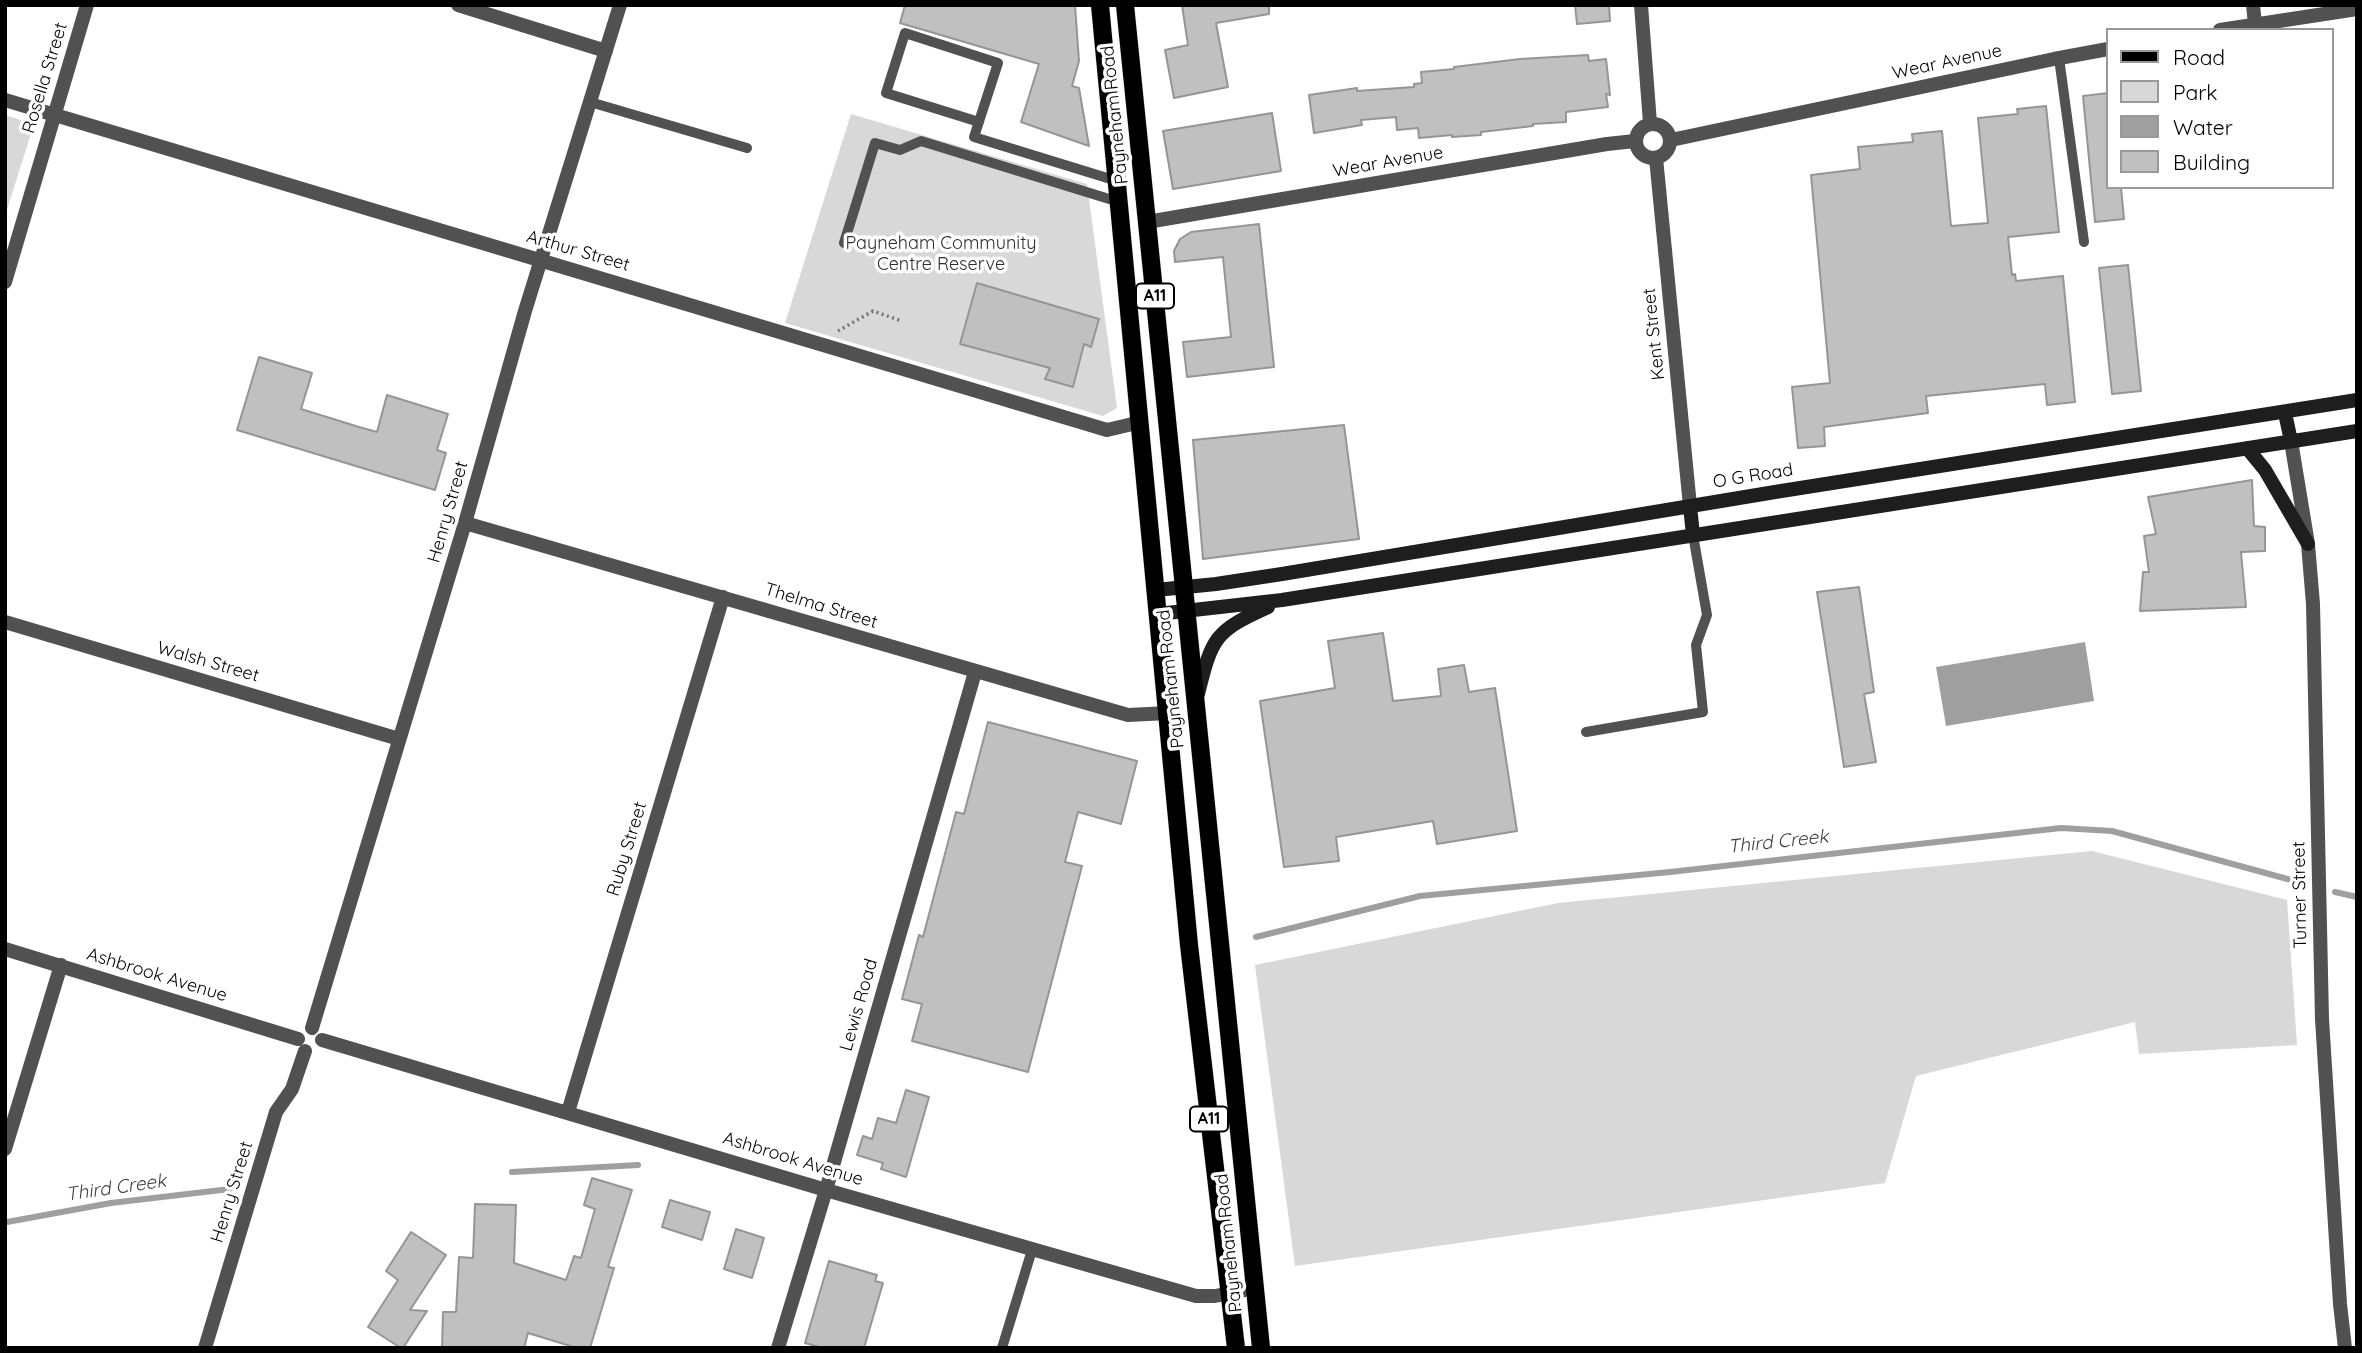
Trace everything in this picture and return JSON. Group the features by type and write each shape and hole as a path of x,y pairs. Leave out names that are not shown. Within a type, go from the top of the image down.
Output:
{"main road":[{"name":"Payneham Road","path":"1100,5 1189,945 1236,1348"},
{"name":"Payneham Road","path":"1125,5 1261,1348"},
{"name":"O G Road","path":"1156,590 1282,574 2357,400"},
{"path":"2285,413 2291,441"},
{"path":"1158,614 1282,600 2357,431"},
{"path":"2247,448 2265,470 2308,544"},
{"path":"1690,506 1693,535"},
{"path":"1195,706 1205,664 1218,637 1235,622 1282,600"}],"street":[{"name":"Rosella Street","path":"5,282 87,5"},
{"path":"458,5 606,51"},
{"name":"Henry Street","path":"312,1028 465,523 541,259 620,5"},
{"path":"1641,5 1650,123"},
{"path":"2253,5 2255,24"},
{"path":"2232,28 2357,9"},
{"name":"Wear Avenue","path":"1671,140 2106,49"},
{"name":"Arthur Street","path":"5,100 1107,430 1141,422"},
{"path":"1650,123 1666,128 1671,140 1667,152 1656,158 1641,153 1636,141 1641,128 1650,123"},
{"name":"Wear Avenue","path":"1147,222 1636,141"},
{"name":"Kent Street","path":"1656,158 1690,506"},
{"name":"Turner Street","path":"2291,441 2308,544 2313,604 2322,1019 2345,1348"},
{"name":"Thelma Street","path":"465,523 1128,715 1168,713"},
{"name":"Ruby Street","path":"568,1112 723,597"},
{"name":"Walsh Street","path":"5,622 399,739"},
{"name":"Lewis Road","path":"778,1348 975,672"},
{"name":"Ashbrook Avenue","path":"5,948 302,1045"},
{"path":"5,1149 61,965"},
{"path":"312,1028 319,1032 322,1040 318,1049 310,1052 302,1045 302,1031 312,1028"},
{"name":"Ashbrook Avenue","path":"322,1040 826,1190 1196,1296 1215,1296 1255,1289"},
{"name":"Henry Street","path":"205,1348 276,1112 292,1089 302,1045"}],"lane":[{"path":"979,122 886,93 905,33 998,63 979,122 974,137 1117,181"},
{"path":"2059,58 2084,242"},
{"path":"590,102 747,148"},
{"path":"845,243 875,142 900,150 922,141 1119,202"},
{"path":"1586,732 1703,712 1696,645 1707,615 1693,535"},
{"path":"1002,1348 1032,1250"}],"path":[{"path":"832,332 873,311 902,321"}],"green space":[{"name":"Payneham Community Centre Reserve","path":"851,114 1087,184 1117,408 1103,416 785,323"},
{"path":"5,115 34,124 5,216"},
{"path":"2092,851 2287,900 2297,1045 2139,1054 2135,1022 1916,1076 1885,1183 1295,1266 1255,965 1558,903"}],"water":[{"path":"2085,642 2094,701 1946,726 1936,667"}],"building":[{"path":"905,5 1075,5 1079,61 1072,86 1079,88 1089,146 1021,122 1039,64 900,23"},
{"path":"1182,5 1269,5 1269,14 1216,23 1228,87 1174,98 1165,50 1188,45"},
{"path":"1575,5 1609,5 1610,21 1577,24"},
{"path":"1588,55 1589,61 1606,59 1610,95 1606,94 1608,107 1566,112 1566,122 1533,124 1481,132 1481,135 1419,138 1418,128 1397,130 1396,117 1361,120 1362,125 1314,133 1309,95 1357,88 1357,91 1414,87 1414,84 1422,83 1421,72 1454,67"},
{"path":"2106,93 2106,189 2121,189 2124,219 2095,222 2083,96"},
{"path":"2046,106 2059,232 2008,237 2012,275 2015,274 2016,281 2063,276 2075,402 2047,405 2045,384 1926,396 1928,413 1824,427 1825,446 1798,448 1792,387 1830,383 1811,175 1860,169 1858,147 1913,142 1912,134 1942,131 1951,226 1988,223 1978,118 2018,114 2017,109"},
{"path":"1272,113 1281,171 1173,189 1163,131"},
{"path":"1259,224 1274,367 1187,377 1183,342 1231,337 1223,257 1175,262 1174,251 1180,239 1191,232"},
{"path":"2128,265 2141,391 2112,394 2099,268"},
{"path":"977,283 1099,319 1091,347 1084,344 1073,387 1045,379 1050,368 960,344"},
{"path":"259,357 312,373 301,409 359,427 377,432 387,395 448,414 437,450 446,453 435,490 237,430"},
{"path":"1344,425 1359,539 1203,559 1193,440"},
{"path":"2252,480 2254,526 2265,527 2265,551 2241,552 2246,607 2140,611 2143,572 2149,572 2144,536 2156,534 2148,497"},
{"path":"1859,587 1874,692 1864,694 1876,762 1844,767 1817,592"},
{"path":"1383,633 1393,701 1441,696 1438,669 1464,665 1469,692 1495,688 1517,831 1437,844 1433,821 1336,837 1339,861 1284,867 1260,701 1335,688 1328,641"},
{"path":"988,722 1137,761 1121,824 1078,812 1065,862 1082,866 1028,1072 912,1041 922,1004 902,999 919,935 923,937 956,812 964,814"},
{"path":"906,1090 929,1097 906,1177 881,1169 883,1163 857,1155 863,1136 872,1139 878,1118 896,1123"},
{"path":"592,1178 632,1190 608,1267 614,1268 590,1348 577,1348 528,1333 524,1348 442,1348 443,1312 456,1312 459,1257 473,1258 475,1204 516,1205 514,1263 566,1280 574,1256 581,1258 595,1209 584,1205"},
{"path":"670,1200 710,1212 702,1240 662,1227"},
{"path":"736,1229 764,1238 752,1278 724,1269"},
{"path":"411,1232 446,1255 410,1310 427,1311 401,1348 368,1327 398,1280 386,1271"},
{"path":"829,1261 877,1275 875,1281 883,1283 864,1348 823,1348 805,1343"}],"waterway":[{"name":"Third Creek","path":"1256,937 1420,896 1670,872 2061,828 2112,831 2302,883"},
{"name":"Third Creek","path":"2335,892 2357,897"},
{"name":"Third Creek","path":"512,1172 638,1165"},
{"name":"Third Creek","path":"7,1222 111,1203 230,1189"}]}
